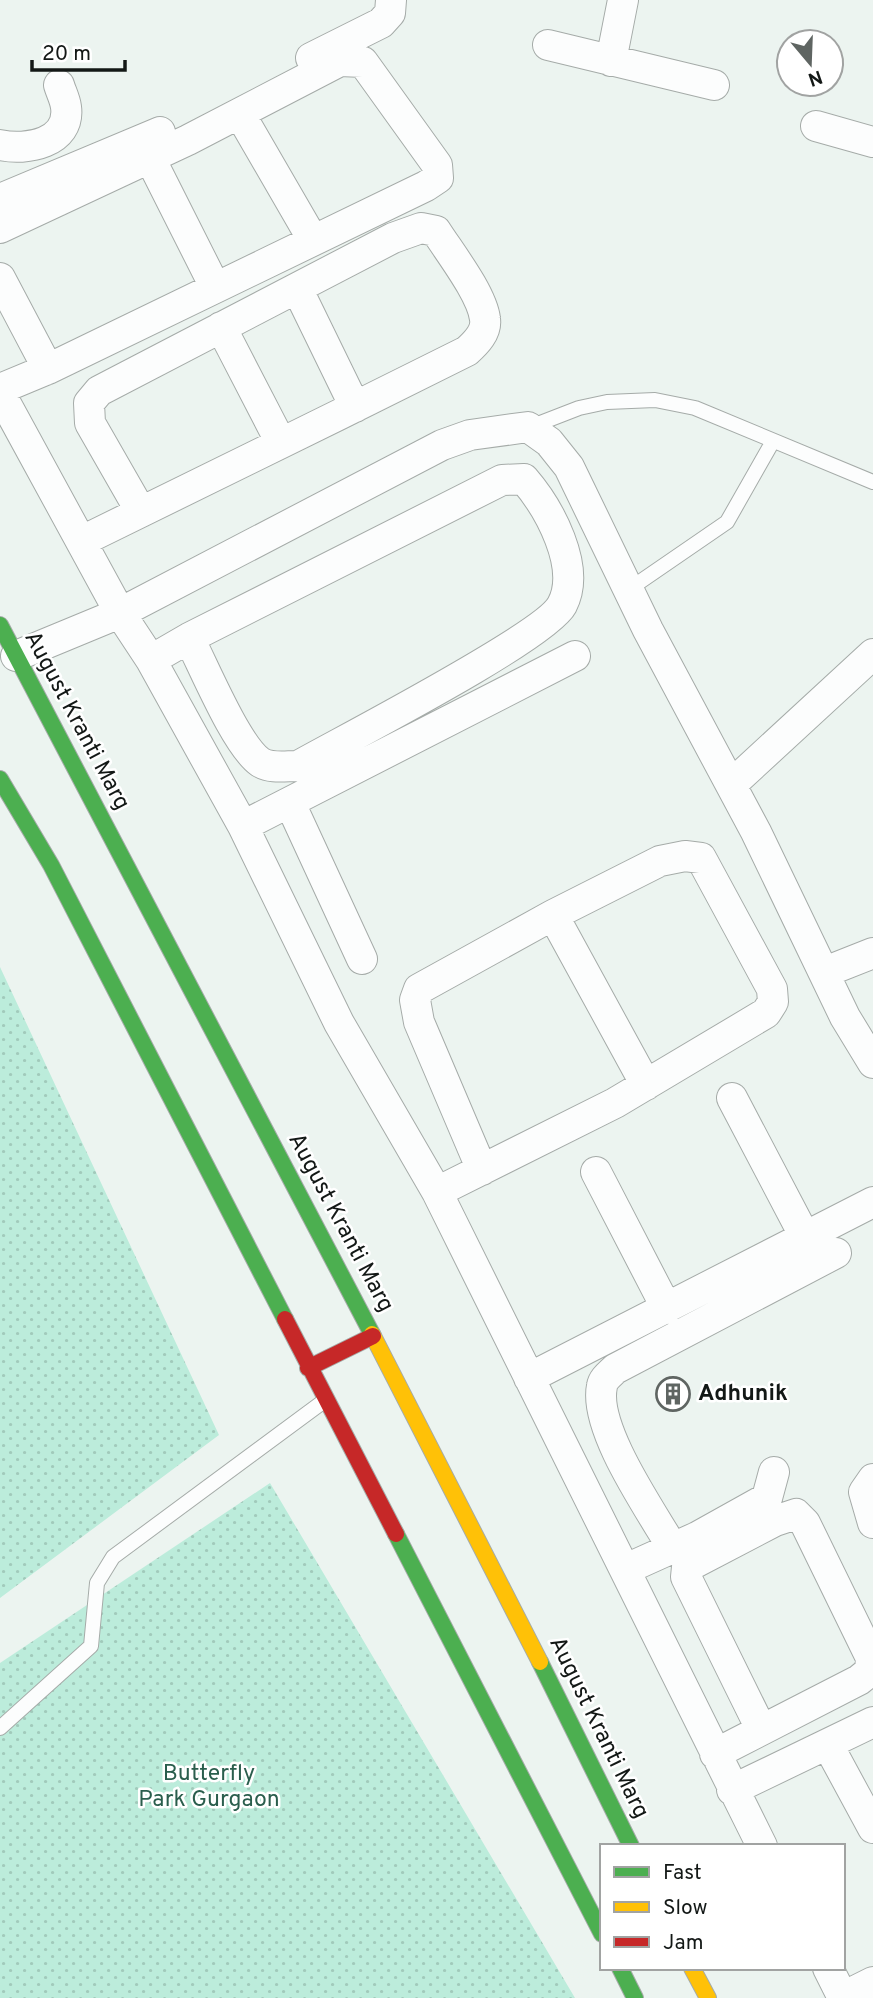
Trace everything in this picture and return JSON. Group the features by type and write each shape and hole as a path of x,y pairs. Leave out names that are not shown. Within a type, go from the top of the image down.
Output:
{"main road":[{"name":"August Kranti Marg","path":"0,625 452,1486 630,1844"},
{"path":"0,779 51,865 600,1930"},
{"path":"308,1368 373,1336"},
{"path":"621,1970 635,1998"},
{"path":"693,1970 708,1998"}],"street":[{"path":"0,199 181,123 381,23 390,13 391,0"},
{"path":"611,61 623,0"},
{"path":"548,45 714,85"},
{"path":"0,228 240,114 340,61 363,62 437,165 438,178 426,186 0,391 120,613 151,660 243,826 338,1023 437,1192 761,1844"},
{"path":"0,145 24,149 47,142 60,129 67,109 59,85"},
{"path":"240,114 313,240"},
{"path":"816,126 873,142"},
{"path":"150,158 215,287"},
{"path":"82,541 355,407 467,351 480,339 486,320 478,300 436,231 421,228 393,237 99,391 89,403 90,423 141,512"},
{"path":"0,278 48,369"},
{"path":"297,288 355,407"},
{"path":"221,327 281,443"},
{"path":"16,656 120,613 442,445 470,435 528,427 549,442 569,467 628,590 732,784 845,1017 873,1063"},
{"path":"151,660 189,638 502,480 524,479 537,494 570,571 562,606 529,636 298,766 271,767 259,761 244,744 189,638"},
{"path":"243,826 575,656"},
{"path":"732,784 871,659"},
{"path":"290,803 362,959"},
{"path":"437,1192 482,1170 646,1085 765,1013 772,1002 772,989 701,858 685,856 660,861 553,915 419,989 415,1000 419,1022 482,1170"},
{"path":"553,915 646,1085"},
{"path":"825,972 873,953"},
{"path":"732,1098 805,1237"},
{"path":"596,1172 667,1309"},
{"path":"529,1378 873,1202"},
{"path":"672,1548 609,1437 600,1405 602,1382 615,1369 836,1253"},
{"path":"625,1569 672,1548 767,1498 774,1472"},
{"path":"873,1479 864,1492 873,1523"},
{"path":"715,1754 859,1680 870,1671 871,1658 805,1523 796,1514 775,1521 687,1567 686,1577 761,1729"},
{"path":"732,1790 873,1722"},
{"path":"828,1745 873,1828"},
{"path":"829,1970 843,1998 873,1982"}],"lane":[{"path":"528,427 579,408 607,402 654,400 695,408 873,482"},
{"path":"628,590 727,522 773,441"},
{"path":"0,1728 92,1646 97,1583 113,1557 325,1400"}],"green space":[{"path":"0,967 219,1435 0,1598"},
{"name":"Butterfly Park Gurgaon","path":"270,1483 575,1998 0,1998 0,1663"}],"traffic: fast":[{"path":"0,625 372,1334"},
{"path":"0,779 51,865 285,1319"},
{"path":"396,1534 600,1930"},
{"path":"540,1662 630,1844"},
{"path":"621,1970 635,1998"}],"traffic: slow":[{"path":"372,1334 540,1662"},
{"path":"693,1970 708,1998"}],"traffic: jam":[{"path":"285,1319 396,1534"},
{"path":"308,1368 373,1336"}],"place":[{"name":"Adhunik","path":"673,1394"}]}
